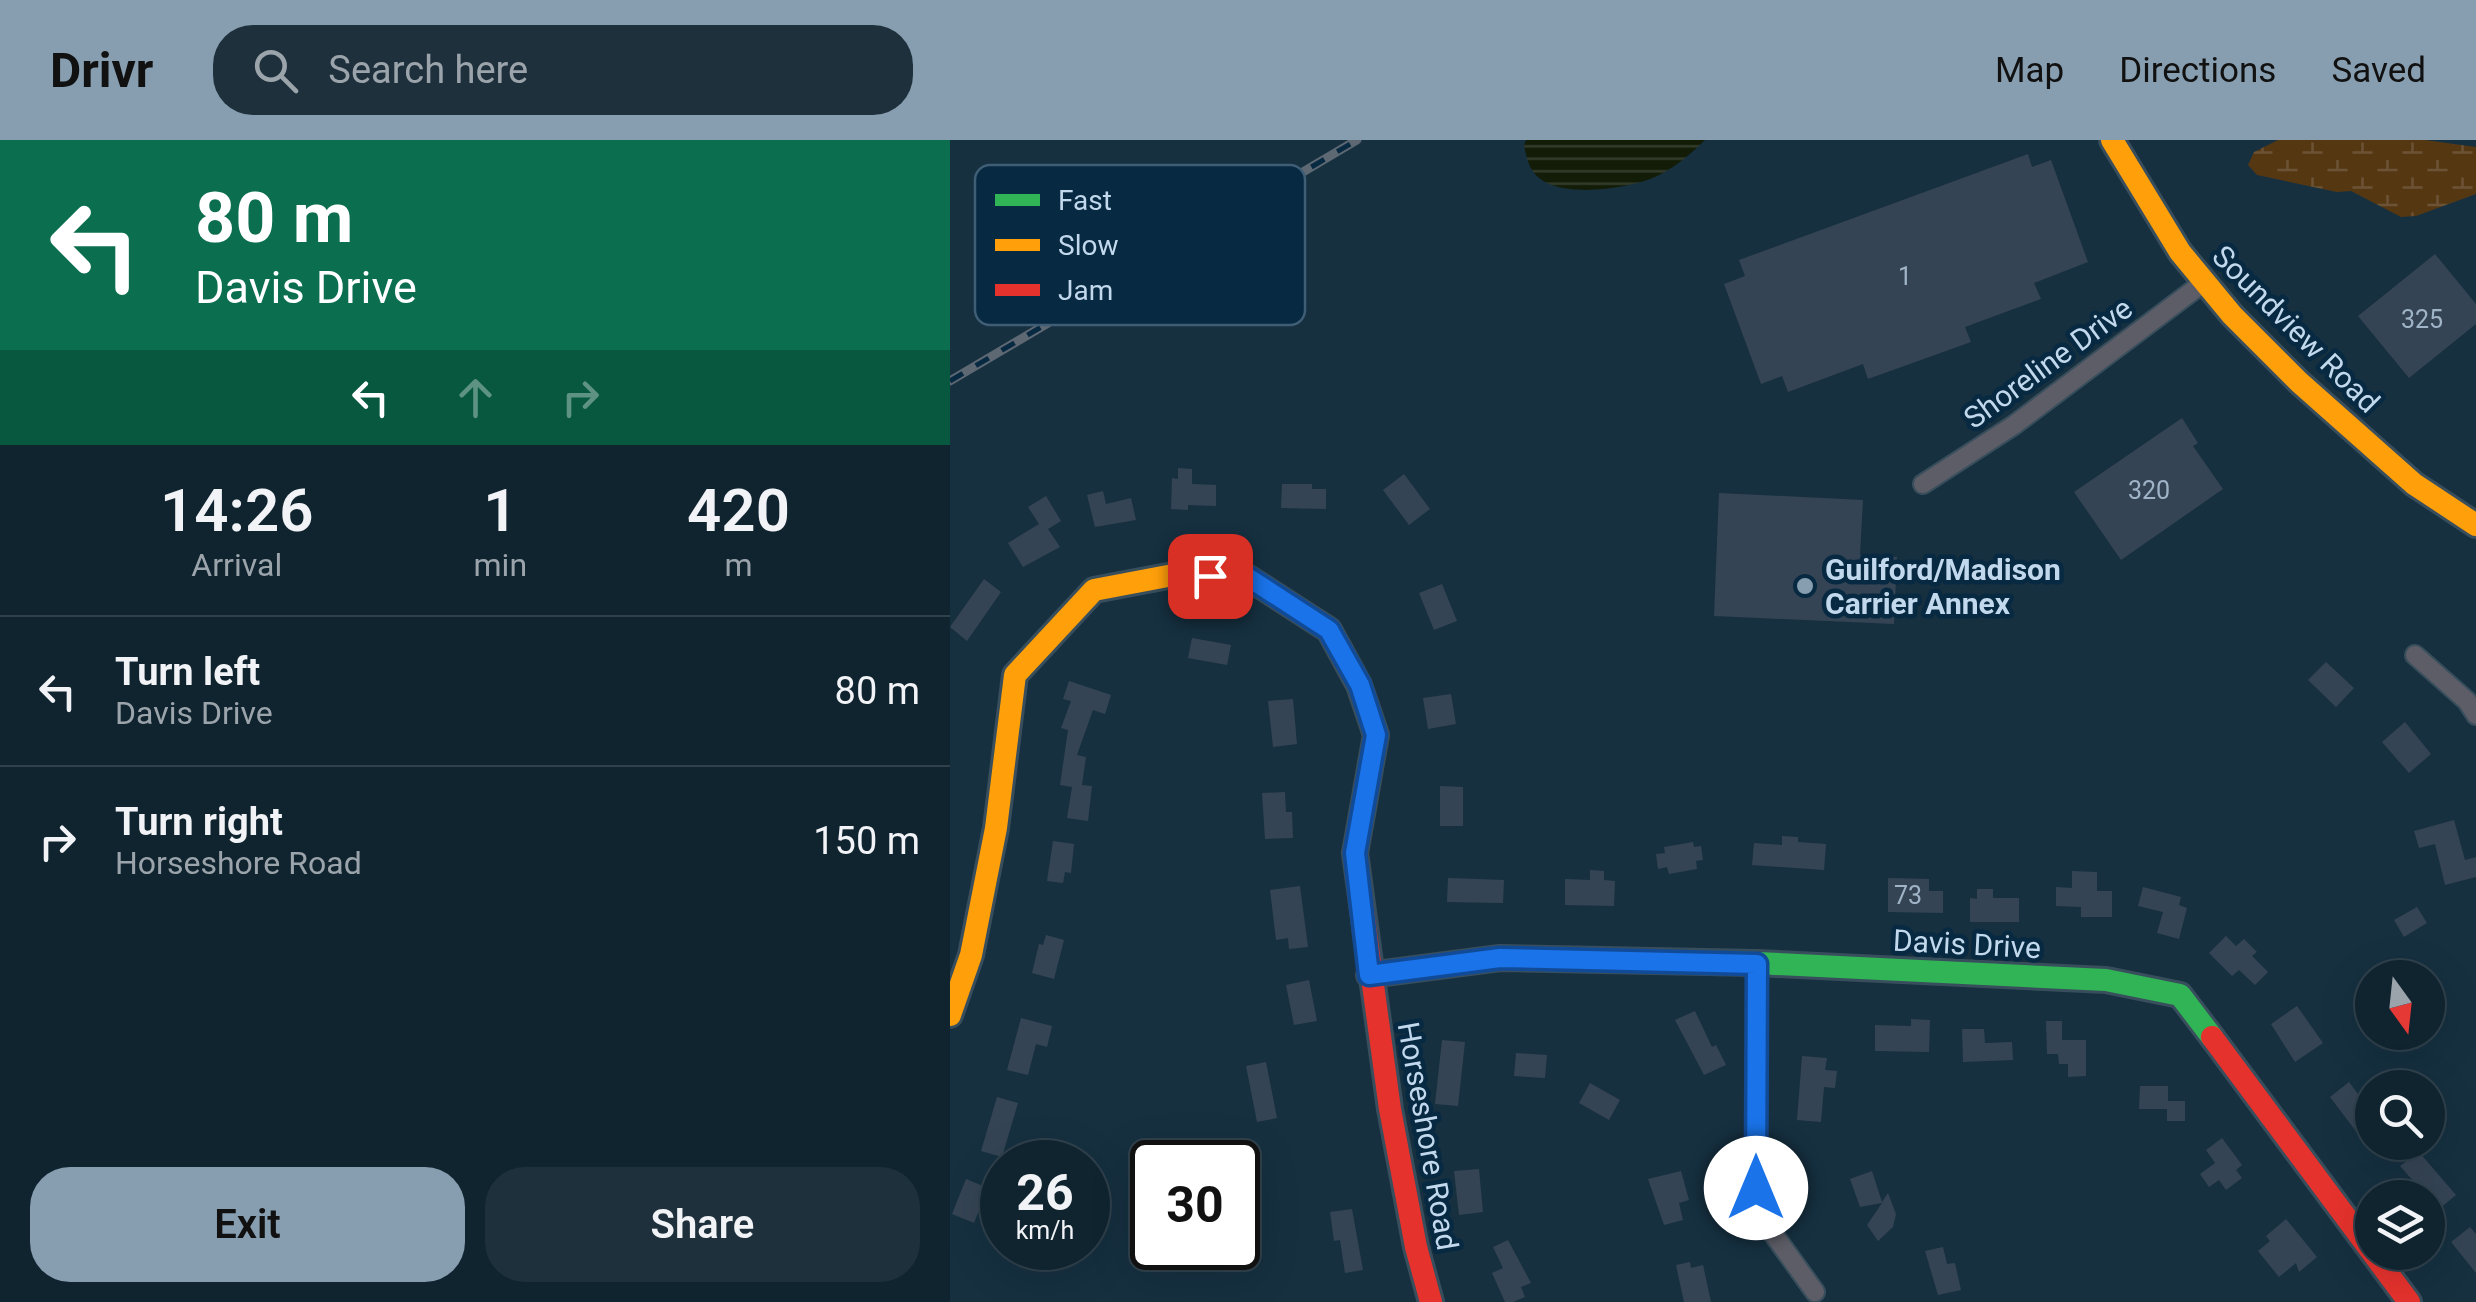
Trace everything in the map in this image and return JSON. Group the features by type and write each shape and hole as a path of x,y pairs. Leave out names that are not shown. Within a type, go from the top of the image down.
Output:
{"street":[{"name":"Soundview Road","path":"2112,140 2203,283 2299,382 2414,484 2476,525"},
{"name":"Shoreline Drive","path":"1923,484 2014,425 2203,283"},
{"name":"Horseshore Road","path":"950,1015 971,956 996,828 1015,675 1094,590 1173,575 1246,576 1329,630 1360,685 1376,735 1355,853 1393,1126 1416,1247 1431,1302"},
{"path":"2415,655 2476,715"},
{"name":"Davis Drive","path":"1369,975 1500,958 1757,964 2106,980 2180,995 2409,1302"},
{"path":"1757,964 1756,1188 1770,1228 1815,1292"}],"green space":[{"path":"2278,140 2425,140 2476,147 2476,194 2416,216 2401,217 2351,191 2337,192 2257,175 2248,165 2254,152"}],"shaded area":[{"path":"1526,140 1705,140 1655,177 1628,185 1575,190 1545,182 1535,174 1529,164"}],"building":[{"path":"2028,154 2032,167 2051,160 2088,262 2034,283 2041,299 1965,327 1971,342 1868,379 1863,364 1788,392 1782,376 1761,384 1724,284 1745,276 1739,260"},
{"path":"2435,254 2476,304 2476,324 2409,378 2358,316"},
{"path":"2182,418 2198,443 2193,446 2223,489 2121,560 2074,492"},
{"path":"1178,468 1192,469 1192,484 1216,485 1216,506 1171,509 1172,478 1178,479"},
{"path":"1404,474 1430,509 1409,525 1383,490"},
{"path":"1282,484 1312,484 1312,489 1326,489 1326,509 1281,508"},
{"path":"1103,491 1106,504 1131,498 1136,520 1095,527 1087,495"},
{"name":"Guilford/Madison Carrier Annex","path":"1719,493 1863,500 1860,555 1897,557 1894,624 1714,616"},
{"path":"1046,496 1061,521 1048,529 1060,547 1023,567 1008,543 1039,524 1028,507"},
{"path":"984,579 1001,592 967,641 950,627"},
{"path":"1442,584 1457,621 1434,630 1419,593"},
{"path":"1192,638 1231,645 1227,665 1188,658"},
{"path":"2326,662 2354,688 2336,707 2308,680"},
{"path":"1069,681 1111,695 1105,714 1093,710 1077,755 1086,757 1082,785 1092,786 1088,821 1067,818 1072,787 1060,785 1068,730 1061,728 1071,701 1063,699"},
{"path":"1451,694 1456,724 1428,729 1423,698"},
{"path":"1293,699 1297,744 1273,747 1268,701"},
{"path":"2405,722 2431,754 2409,773 2382,742"},
{"path":"1440,786 1463,787 1463,826 1440,826"},
{"path":"1285,792 1286,812 1292,812 1293,838 1265,839 1262,793"},
{"path":"2454,820 2465,860 2476,857 2476,877 2445,885 2435,844 2419,848 2414,831"},
{"path":"1782,836 1798,837 1798,842 1826,844 1824,870 1752,865 1754,843 1782,845"},
{"path":"1053,841 1074,844 1071,873 1065,872 1063,883 1047,881"},
{"path":"1693,842 1694,847 1701,846 1703,860 1696,861 1697,869 1669,874 1667,867 1658,869 1656,854 1665,853 1664,847"},
{"path":"1590,870 1604,871 1604,880 1615,881 1614,906 1565,905 1565,879 1590,880"},
{"path":"2072,871 2097,872 2097,891 2112,891 2112,917 2081,917 2081,907 2056,906 2056,887 2072,888"},
{"path":"1448,878 1504,880 1503,903 1447,902"},
{"path":"1888,878 1929,879 1929,891 1943,891 1943,913 1888,912"},
{"path":"1300,886 1308,947 1289,949 1288,938 1276,940 1270,890"},
{"path":"2143,887 2181,897 2179,905 2187,908 2179,939 2157,933 2163,912 2138,906"},
{"path":"1977,889 1993,889 1993,898 2019,898 2019,922 1970,922 1970,898 1977,899"},
{"path":"2417,907 2427,923 2404,937 2394,920"},
{"path":"1046,935 1064,940 1054,979 1032,973 1039,944 1043,945"},
{"path":"2226,936 2236,946 2244,939 2257,952 2252,956 2268,972 2255,985 2239,970 2232,976 2209,953"},
{"path":"1309,980 1317,1021 1294,1025 1286,985"},
{"path":"2297,1006 2323,1043 2295,1062 2271,1024"},
{"path":"1695,1011 1712,1047 1716,1045 1726,1065 1704,1075 1675,1020"},
{"path":"1021,1018 1052,1026 1047,1047 1036,1044 1028,1075 1007,1070"},
{"path":"1911,1019 1930,1020 1929,1052 1875,1051 1875,1025 1911,1026"},
{"path":"2046,1021 2062,1021 2062,1040 2086,1040 2086,1076 2068,1077 2068,1064 2059,1064 2058,1054 2047,1054"},
{"path":"1962,1029 1984,1029 1985,1043 2012,1042 2013,1060 1963,1062"},
{"path":"1442,1040 1465,1042 1458,1106 1435,1104"},
{"path":"1516,1053 1547,1055 1545,1078 1514,1076"},
{"path":"1802,1056 1827,1058 1825,1070 1837,1071 1835,1088 1824,1087 1821,1122 1797,1120"},
{"path":"1266,1062 1277,1118 1257,1122 1246,1066"},
{"path":"2349,1082 2355,1090 2355,1130 2330,1097"},
{"path":"1590,1083 1620,1100 1609,1120 1579,1103"},
{"path":"2140,1086 2168,1086 2168,1101 2185,1101 2185,1121 2167,1121 2167,1109 2139,1109"},
{"path":"997,1097 1018,1103 1007,1140 984,1140"},
{"path":"2222,1138 2242,1165 2236,1170 2242,1178 2226,1190 2219,1180 2209,1187 2200,1174 2215,1163 2206,1150"},
{"path":"2408,1160 2426,1160 2443,1180 2412,1180 2400,1166"},
{"path":"1479,1169 1483,1212 1459,1215 1454,1171"},
{"path":"1681,1171 1689,1200 1679,1203 1683,1220 1664,1225 1648,1179"},
{"path":"1872,1171 1882,1202 1888,1193 1896,1214 1893,1227 1878,1241 1867,1225 1882,1203 1860,1207 1850,1179"},
{"path":"966,1179 980,1185 980,1208 974,1223 952,1214"},
{"path":"2445,1182 2456,1195 2445,1204"},
{"path":"1352,1209 1363,1270 1345,1273 1340,1240 1334,1241 1330,1212"},
{"path":"2286,1219 2317,1257 2299,1272 2296,1263 2279,1277 2258,1251 2270,1241 2266,1236"},
{"path":"2470,1227 2476,1234 2476,1273 2451,1242"},
{"path":"1508,1240 1531,1283 1521,1287 1525,1297 1513,1302 1505,1302 1492,1273 1503,1268 1493,1247"},
{"path":"1943,1247 1947,1264 1955,1263 1961,1290 1938,1295 1925,1251"},
{"path":"1690,1262 1691,1268 1703,1265 1711,1302 1684,1302 1676,1265"}],"railway":[{"path":"1305,171 1357,140"},
{"path":"950,381 1045,325"}],"traffic: fast":[{"path":"1369,975 1500,958 1757,963 2106,980 2180,995 2212,1037"}],"traffic: slow":[{"path":"2112,140 2180,252 2232,315 2299,382 2414,484 2476,525"},
{"path":"950,1015 971,955 996,828 1015,675 1094,590 1173,575 1218,576"}],"traffic: jam":[{"path":"1218,576 1247,577 1329,630 1359,685 1376,735 1355,853 1390,1109 1416,1247 1431,1302"},
{"path":"2212,1037 2409,1302"}],"place":[{"name":"Guilford/Madison Carrier Annex","path":"1805,586"}],"route":[{"path":"1210,576 1246,576 1329,630 1360,685 1376,735 1355,853 1369,975 1500,958 1757,964 1756,1188"}]}
